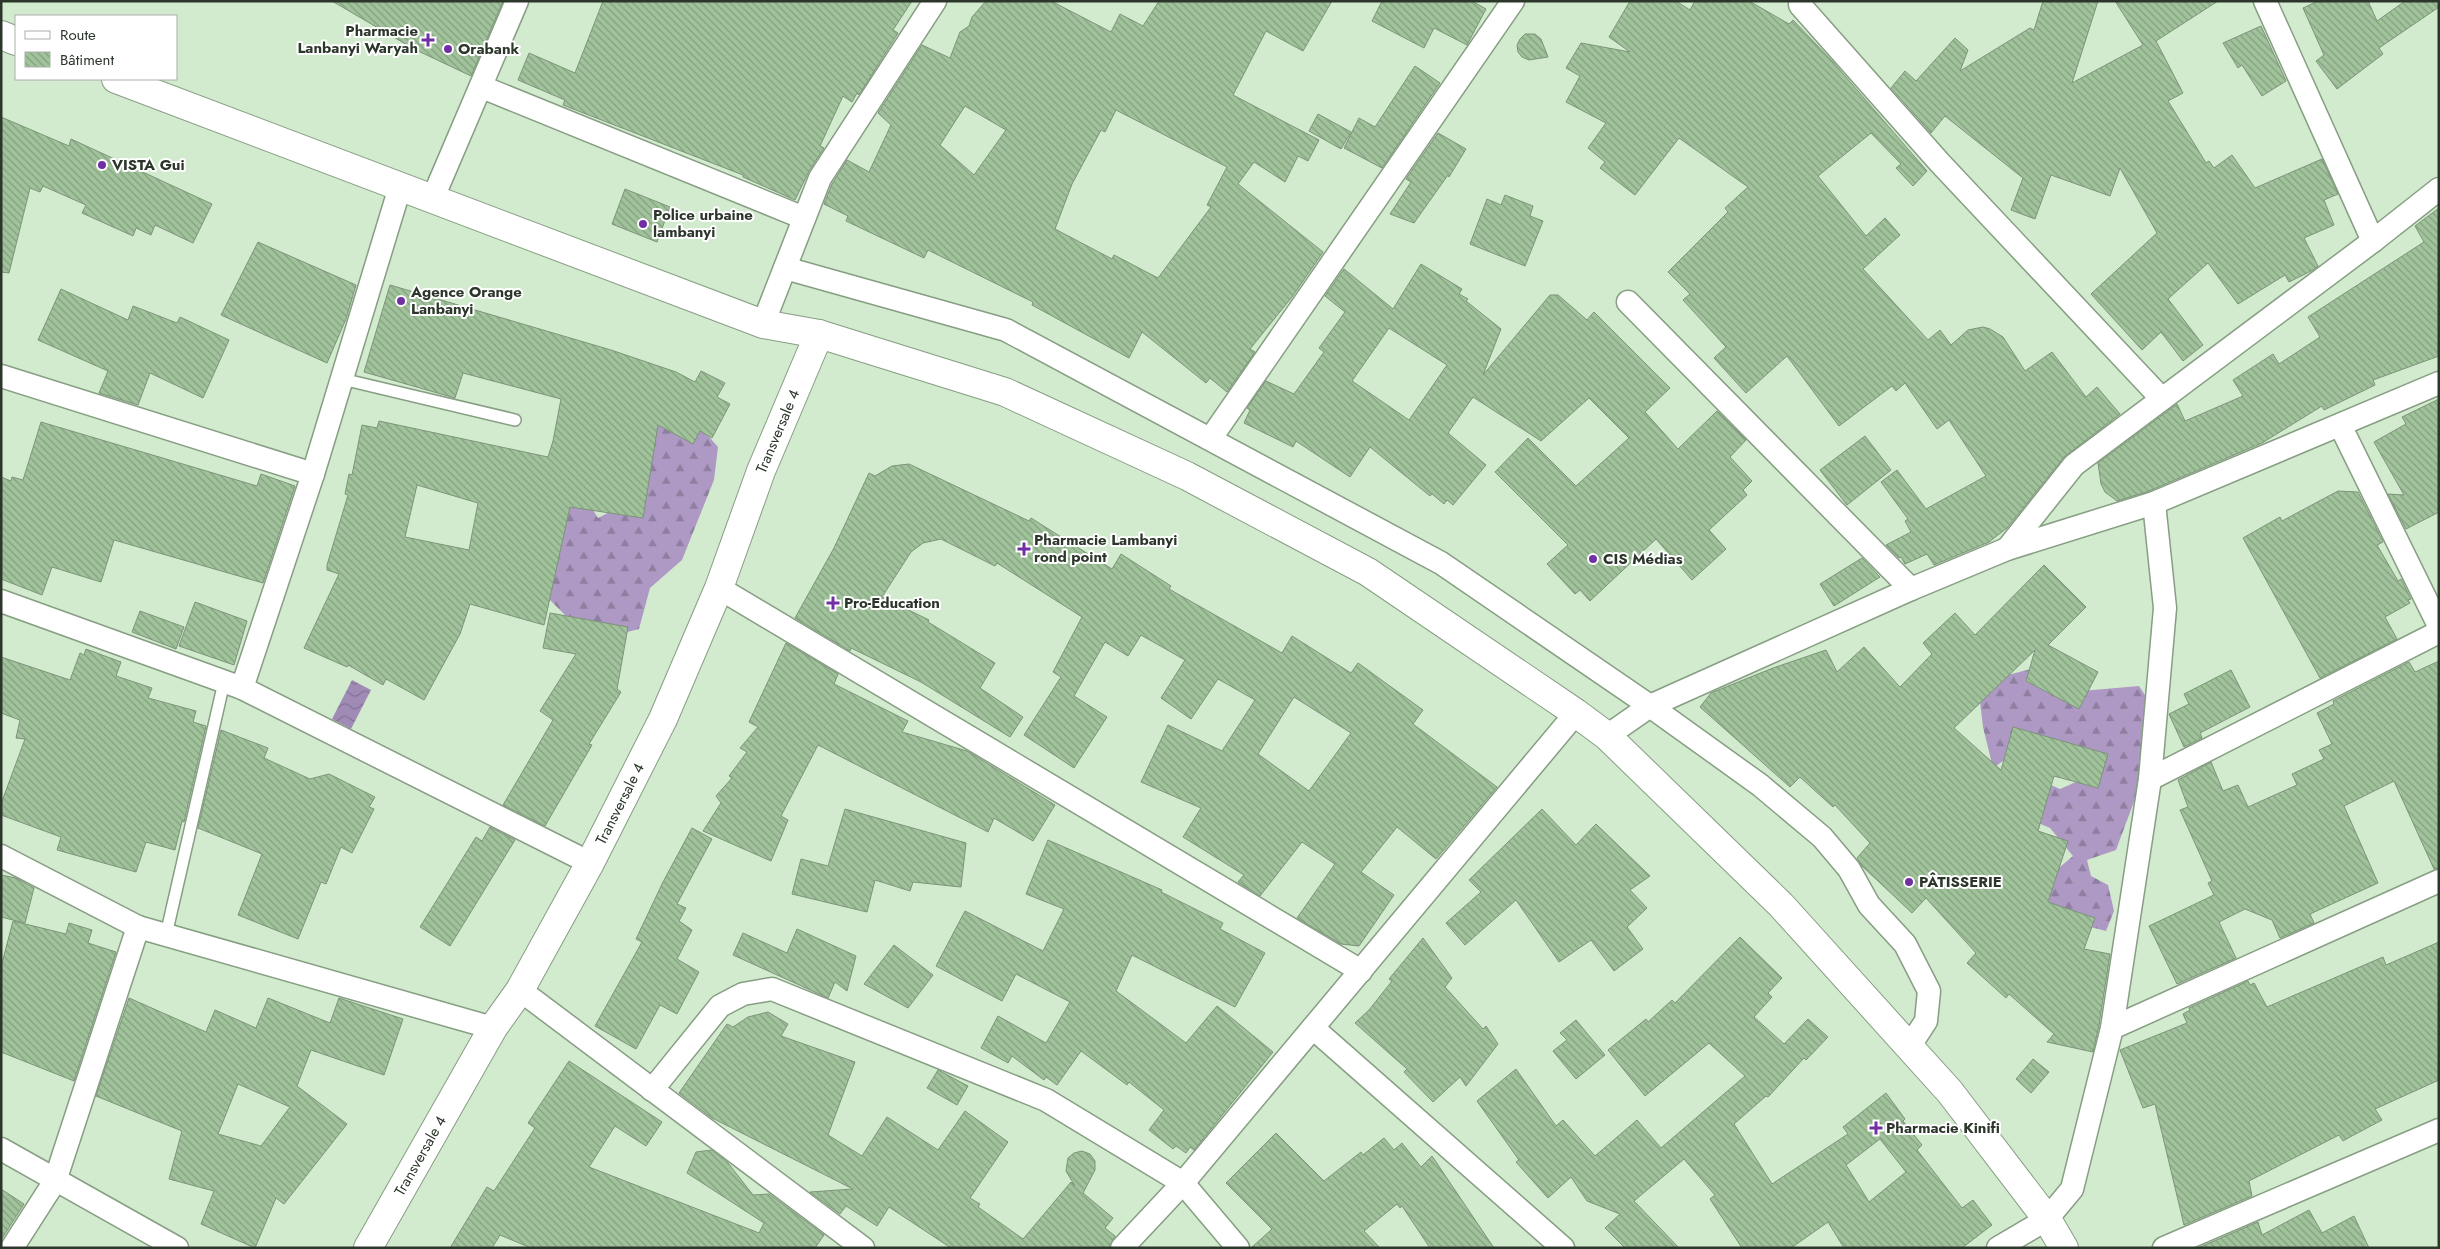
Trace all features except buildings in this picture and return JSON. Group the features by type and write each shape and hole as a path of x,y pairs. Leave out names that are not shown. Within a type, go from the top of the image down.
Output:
{"main road":[{"path":"1,35 15,41"},
{"path":"119,80 763,324 819,334 1005,392 1187,476 1368,572 1607,736 1781,905 1950,1092 2047,1219 2064,1248"},
{"name":"Transversale 4","path":"368,1248 493,1028 520,990 590,864 663,719 719,588 761,471 819,334"}],"street":[{"path":"432,200 482,87 517,1"},
{"path":"763,324 820,178 935,1"},
{"path":"1211,438 1514,1"},
{"path":"2265,1 2373,241"},
{"path":"1800,5 1940,162 2162,399"},
{"path":"482,87 804,218"},
{"path":"233,685 313,474 400,187"},
{"path":"2007,549 2074,465 2373,241 2439,189"},
{"path":"785,268 1006,330 1441,562 1650,706 1760,785 1822,837 1849,869 1869,905 1905,944 1929,991 1926,1021 1909,1047"},
{"path":"1628,302 1911,589"},
{"path":"1,376 313,474"},
{"path":"1607,736 1650,706 1911,589 2007,549 2154,503 2340,427 2439,384"},
{"path":"2340,427 2439,626"},
{"path":"2002,1247 2047,1219 2072,1189 2112,1028 2150,779 2165,608 2154,503"},
{"path":"719,588 1360,971"},
{"path":"1,601 233,685 590,864"},
{"path":"2150,779 2439,632"},
{"path":"1122,1248 1183,1184 1576,713"},
{"path":"1,856 138,927 493,1028"},
{"path":"2112,1028 2439,881"},
{"path":"12,1248 56,1181 138,927"},
{"path":"652,1090 720,1006 743,994 772,989 1046,1100 1183,1184 1238,1248"},
{"path":"520,990 861,1247"},
{"path":"1313,1028 1563,1248"},
{"path":"2164,1248 2439,1130"},
{"path":"1,1149 177,1248"}],"lane":[{"path":"342,379 515,420"},
{"path":"166,936 233,685"}],"green space":[{"path":"623,401 703,430 718,447 714,480 682,560 650,588 639,629 619,634 574,624 540,590 566,503 586,499 598,518 637,498"},
{"path":"2031,669 2070,692 2139,686 2165,725 2142,766 2135,799 2116,850 2087,860 2091,876 2108,885 2114,911 2106,931 2075,923 2050,912 2047,878 2073,856 2050,828 2008,810 2035,778 2060,789 2092,775 2030,742 1993,768 1983,727 1979,693 1992,679"}],"water":[{"path":"352,680 371,690 351,729 332,719"}],"place":[{"name":"Pharmacie Lanbanyi Waryah","path":"428,40"},
{"name":"Orabank","path":"448,49"},
{"name":"VISTA Gui","path":"102,165"},
{"name":"Police urbaine lambanyi","path":"643,224"},
{"name":"Agence Orange Lanbanyi","path":"401,301"},
{"name":"Pharmacie Lambanyi rond point","path":"1024,549"},
{"name":"CIS Médias","path":"1593,559"},
{"name":"Pro-Education","path":"833,603"},
{"name":"PÂTISSERIE","path":"1909,882"},
{"name":"Pharmacie Kinifi","path":"1876,1128"}]}
